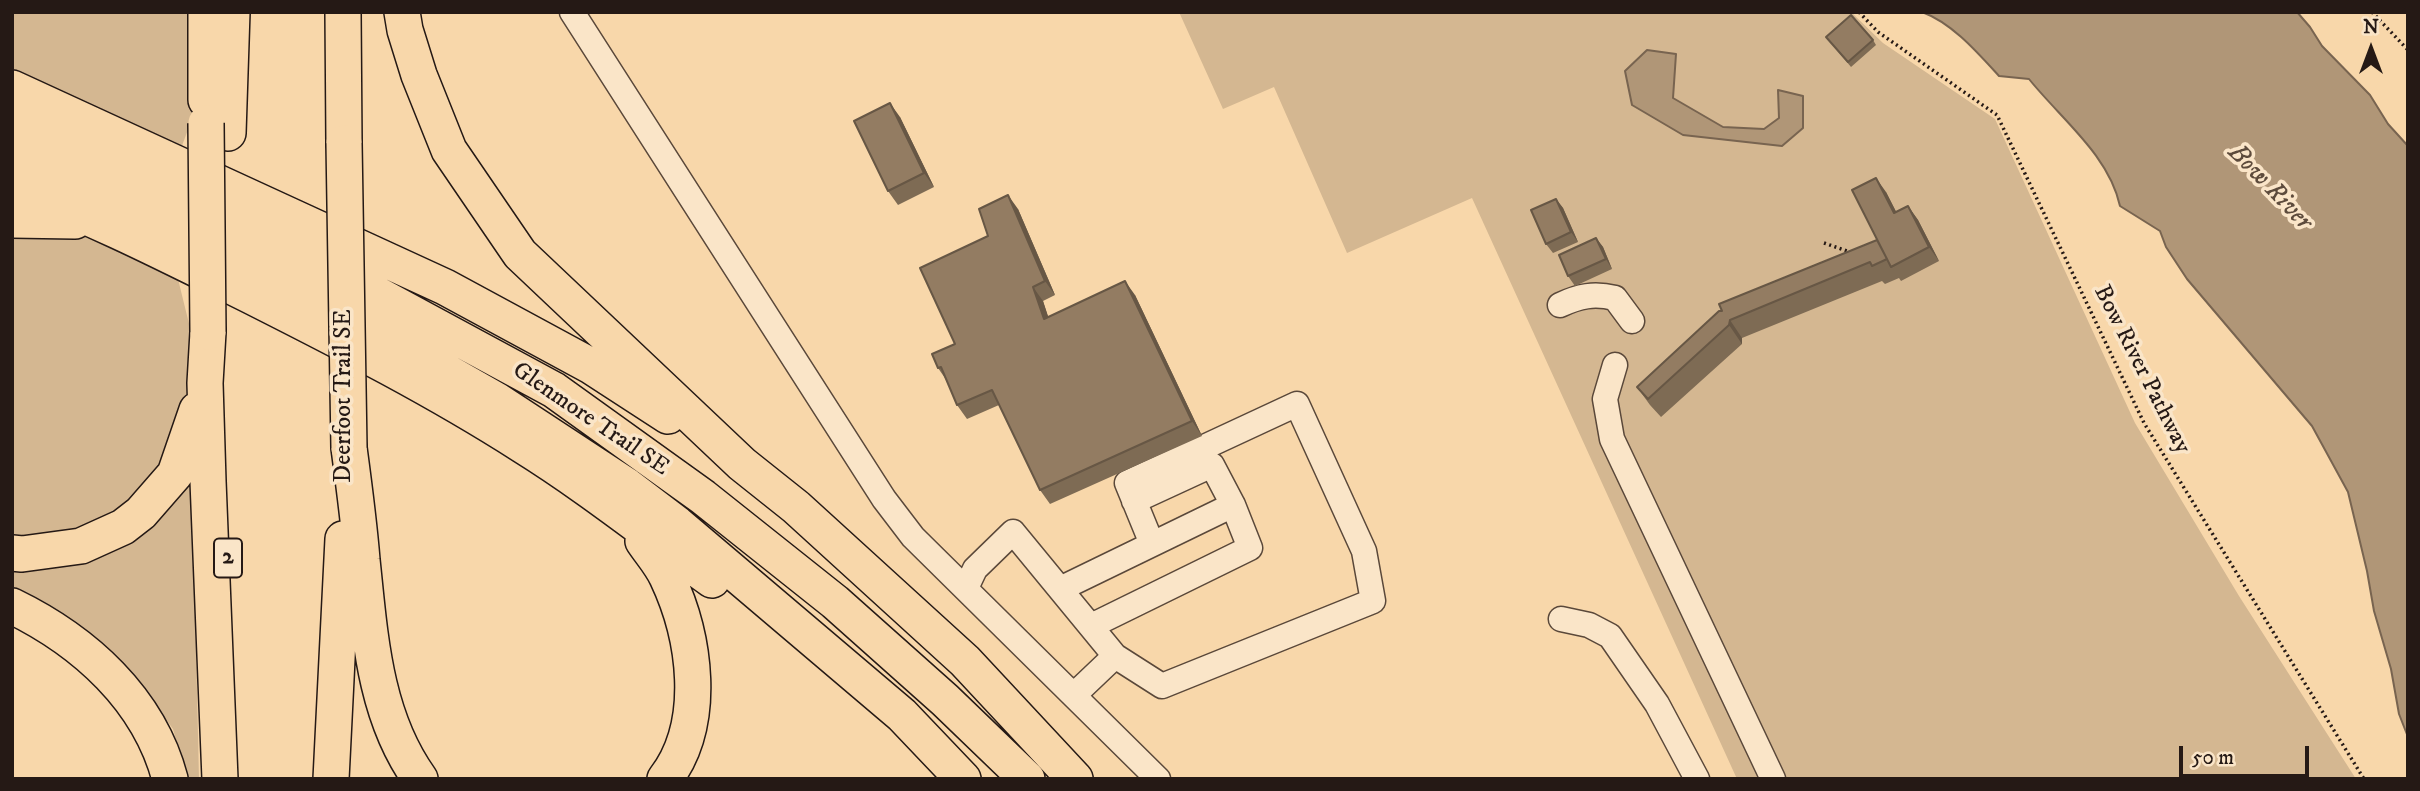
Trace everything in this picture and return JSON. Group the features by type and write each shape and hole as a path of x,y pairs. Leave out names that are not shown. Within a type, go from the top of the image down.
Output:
{"highway":[{"path":"12,553 81,546 123,527 141,513 175,474 205,383 216,335 217,128 206,12"},
{"path":"217,128 232,12"},
{"name":"Deerfoot Trail SE","path":"331,779 349,448 344,12"},
{"path":"402,12 419,75 449,149 520,254 742,464 796,507 965,661 1075,779"},
{"path":"12,88 445,287 591,366 742,464"},
{"name":"Glenmore Trail SE","path":"12,123 183,197 342,275 554,390 703,497 835,601 945,700 1027,779"},
{"name":"Glenmore Trail SE","path":"12,156 75,183 338,310 496,400 627,486 677,524 902,715 963,779"},
{"path":"12,187 54,202 202,272 352,348 522,444 593,492 735,597 863,699 902,715"},
{"path":"12,220 58,219 101,224"},
{"name":"2","path":"216,335 230,428 222,779"},
{"path":"205,383 222,779"},
{"path":"349,448 379,691 396,735 420,779"},
{"path":"629,521 666,574 680,608 692,660 694,688 690,717 677,760 665,779"},
{"path":"12,606 56,629 83,649 131,699 150,732 170,779"}],"lane":[{"path":"572,12 884,499 913,537 1158,779"},
{"path":"1560,305 1575,298 1598,294 1615,298 1632,321"},
{"path":"1615,365 1605,399 1612,439 1773,779"},
{"path":"967,588 975,569 1013,532 1115,656 1162,686 1373,601 1364,551 1297,404 1127,483 1152,544"},
{"path":"1091,626 1250,548 1233,505 1212,465 1134,501"},
{"path":"1060,589 1233,505"},
{"path":"1561,619 1589,625 1610,636 1657,704 1697,779"},
{"path":"1074,695 1115,656"}],"path":[{"name":"Bow River Pathway","path":"1858,12 1878,32 1997,115 2144,423 2364,779"},
{"path":"2372,12 2408,50"},
{"path":"1824,243 1854,254"}],"shaded area":[{"path":"12,12 196,12 195,111 180,151 12,75"},
{"path":"1179,12 1851,12 1883,43 1995,119 2135,423 2239,596 2356,779 1737,779 1472,198 1347,253 1274,87 1223,109"},
{"path":"12,231 86,235 177,275 197,356 185,412 175,440 155,471 126,505 92,527 12,539"},
{"path":"188,470 193,514 199,779 187,779 173,729 148,695 12,596 12,562 55,562"}],"water":[{"name":"Bow River","path":"1922,12 2297,12 2322,46 2370,95 2388,124 2408,146 2408,737 2399,714 2391,669 2374,611 2348,492 2312,426 2187,279 2166,247 2160,231 2120,206 2106,170 2095,154 2029,79 1999,76 1954,31"},
{"path":"1647,50 1676,54 1673,98 1723,127 1764,129 1779,118 1778,90 1803,96 1803,128 1782,146 1683,135 1632,105 1625,71"}],"building":[{"path":"1851,15 1873,40 1848,62 1826,37"},
{"path":"890,103 924,173 888,191 854,121"},
{"path":"1876,178 1894,213 1908,206 1929,247 1891,267 1852,190"},
{"path":"1008,195 1045,281 1033,287 1044,319 1125,281 1192,421 1040,490 992,390 957,405 941,367 938,368 932,354 955,344 920,268 988,236 979,209"},
{"path":"1556,199 1571,232 1546,244 1531,210"},
{"path":"1596,238 1606,259 1568,276 1559,255"},
{"path":"1877,240 1887,259 1872,266 1870,262 1730,320 1729,325 1648,399 1637,387 1722,311 1719,304"}]}
